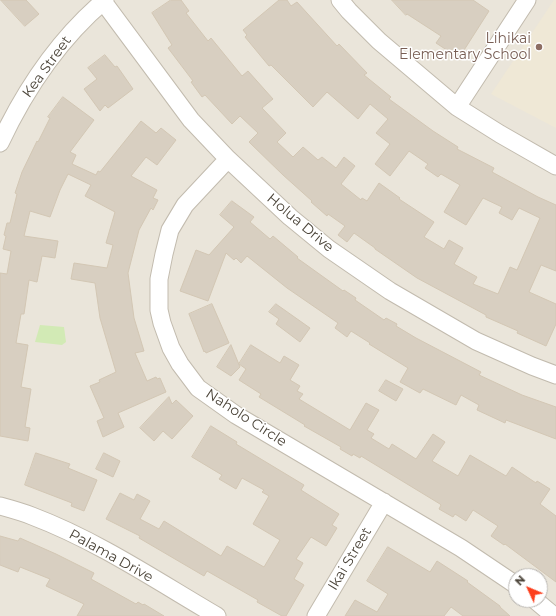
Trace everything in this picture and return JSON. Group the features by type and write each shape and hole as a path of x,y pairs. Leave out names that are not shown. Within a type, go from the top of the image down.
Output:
{"street":[{"path":"340,0 379,41 457,107 556,166"},
{"path":"457,107 527,0"},
{"name":"Kea Street","path":"0,143 13,115 50,59 83,20 103,1"},
{"name":"Holua Drive","path":"103,1 191,120 228,159 290,217 329,249 390,292 476,341 556,375"},
{"name":"Naholo Circle","path":"228,159 185,205 170,230 164,254 159,279 159,303 162,323 171,348 180,364 198,388 236,415 461,548 508,580"},
{"name":"Ikai Street","path":"316,616 384,502"},
{"name":"Palama Drive","path":"0,506 32,516 106,551 217,616"},
{"path":"544,608 554,616"}],"shaded area":[{"path":"0,0 556,0 556,616 0,616"},
{"name":"Lihikai Elementary School","path":"554,0 556,0 556,128 491,94"}],"green space":[{"path":"40,325 64,327 66,342 62,345 35,342"}],"building":[{"path":"1,0 26,0 39,14 25,26"},
{"path":"171,0 181,0 189,11 186,13 208,41 211,38 242,76 248,71 273,99 262,108 286,133 277,142 293,157 303,147 318,160 322,157 336,168 344,157 355,166 341,184 361,200 362,198 367,201 379,183 400,198 399,199 434,222 424,237 444,249 449,240 463,248 454,264 477,277 473,284 498,294 510,267 517,270 540,218 519,208 512,220 499,213 502,207 483,198 466,225 444,212 460,185 441,174 438,177 425,168 428,164 409,151 390,176 375,164 390,144 376,133 388,119 370,104 358,119 327,92 313,107 271,65 269,66 245,37 247,35 243,30 279,0 287,0 291,6 297,2 337,46 339,44 367,73 364,75 391,97 389,99 458,147 457,149 494,168 492,172 556,205 556,271 541,265 529,292 556,304 556,324 546,346 517,333 518,331 486,317 486,315 417,278 354,233 347,242 338,235 345,226 328,214 327,216 311,202 312,201 249,142 258,133 240,116 232,124 205,95 202,97 191,82 193,81 168,48 172,45 152,13"},
{"path":"392,0 473,0 489,11 459,58 436,43 441,36 407,14 406,15"},
{"path":"105,55 115,67 117,66 133,89 108,108 105,105 100,111 84,89 97,79 88,68"},
{"path":"63,97 94,120 70,152 76,155 72,164 96,175 141,121 156,133 161,128 176,140 157,165 146,157 131,176 157,190 153,198 158,200 153,210 151,208 139,230 128,273 134,318 144,351 135,353 147,381 156,377 157,379 160,378 166,392 118,413 124,427 103,437 97,421 104,418 90,386 100,382 99,380 116,372 100,318 95,283 71,279 74,263 107,268 113,245 106,243 115,212 85,196 91,185 68,174 60,190 50,217 30,211 24,236 58,241 55,258 42,256 37,282 29,280 24,314 21,314 16,343 28,345 21,387 31,389 25,427 30,428 28,441 0,436 0,273 7,274 11,251 3,249 6,236 4,235 7,223 10,223 17,194 15,193 22,172 50,118 48,117"},
{"path":"232,201 254,217 250,222 270,239 273,236 298,257 297,258 343,291 344,290 356,298 355,300 384,320 386,318 416,338 481,372 479,375 522,395 556,407 556,439 506,420 505,423 477,410 479,405 461,395 456,405 423,389 420,393 400,382 408,368 351,331 347,337 335,328 338,323 287,288 247,256 241,263 236,258 234,260 226,253 208,301 180,291 196,250 209,255 234,227 220,215"},
{"path":"212,304 229,343 206,353 205,351 204,352 189,314"},
{"path":"276,304 310,328 300,342 276,324 279,319 269,312"},
{"path":"231,345 240,367 231,376 217,367"},
{"path":"251,345 280,363 284,356 299,365 290,380 300,386 297,391 303,394 299,399 350,430 366,403 379,410 367,430 374,434 371,438 389,449 392,444 416,459 433,434 445,442 432,461 458,476 470,455 506,476 512,467 536,483 537,481 550,489 540,504 556,516 556,582 548,576 548,568 537,568 505,544 504,545 491,536 498,526 473,510 466,521 455,514 453,517 439,509 440,504 361,456 360,458 353,454 352,456 340,449 341,447 304,426 305,425 259,397 261,394 239,380 246,369 239,364"},
{"path":"386,380 403,389 396,401 379,391"},
{"path":"169,397 172,404 176,400 193,416 172,439 163,431 154,441 140,428"},
{"path":"211,426 237,442 236,444 304,485 301,490 339,514 332,525 337,528 326,546 311,537 296,559 303,563 294,579 304,585 286,616 282,616 257,602 258,600 207,571 204,576 139,538 140,536 106,519 120,493 134,500 137,494 150,501 140,519 159,529 164,521 221,556 227,546 264,567 280,540 253,524 269,496 262,492 264,490 242,478 236,489 219,479 222,475 192,457"},
{"path":"36,453 70,464 68,468 97,480 84,511 71,506 72,503 25,485"},
{"path":"104,453 120,461 113,477 96,469"},
{"path":"0,536 18,541 20,538 56,554 94,573 91,579 136,604 138,602 143,605 144,604 164,616 77,616 84,604 46,586 50,579 20,567 18,572 0,565"},
{"path":"388,547 430,572 437,561 468,581 467,582 500,606 510,616 463,616 451,607 444,616 345,616 355,600 377,612 388,594 367,581"}],"place":[{"name":"Lihikai Elementary School","path":"539,47"}]}
